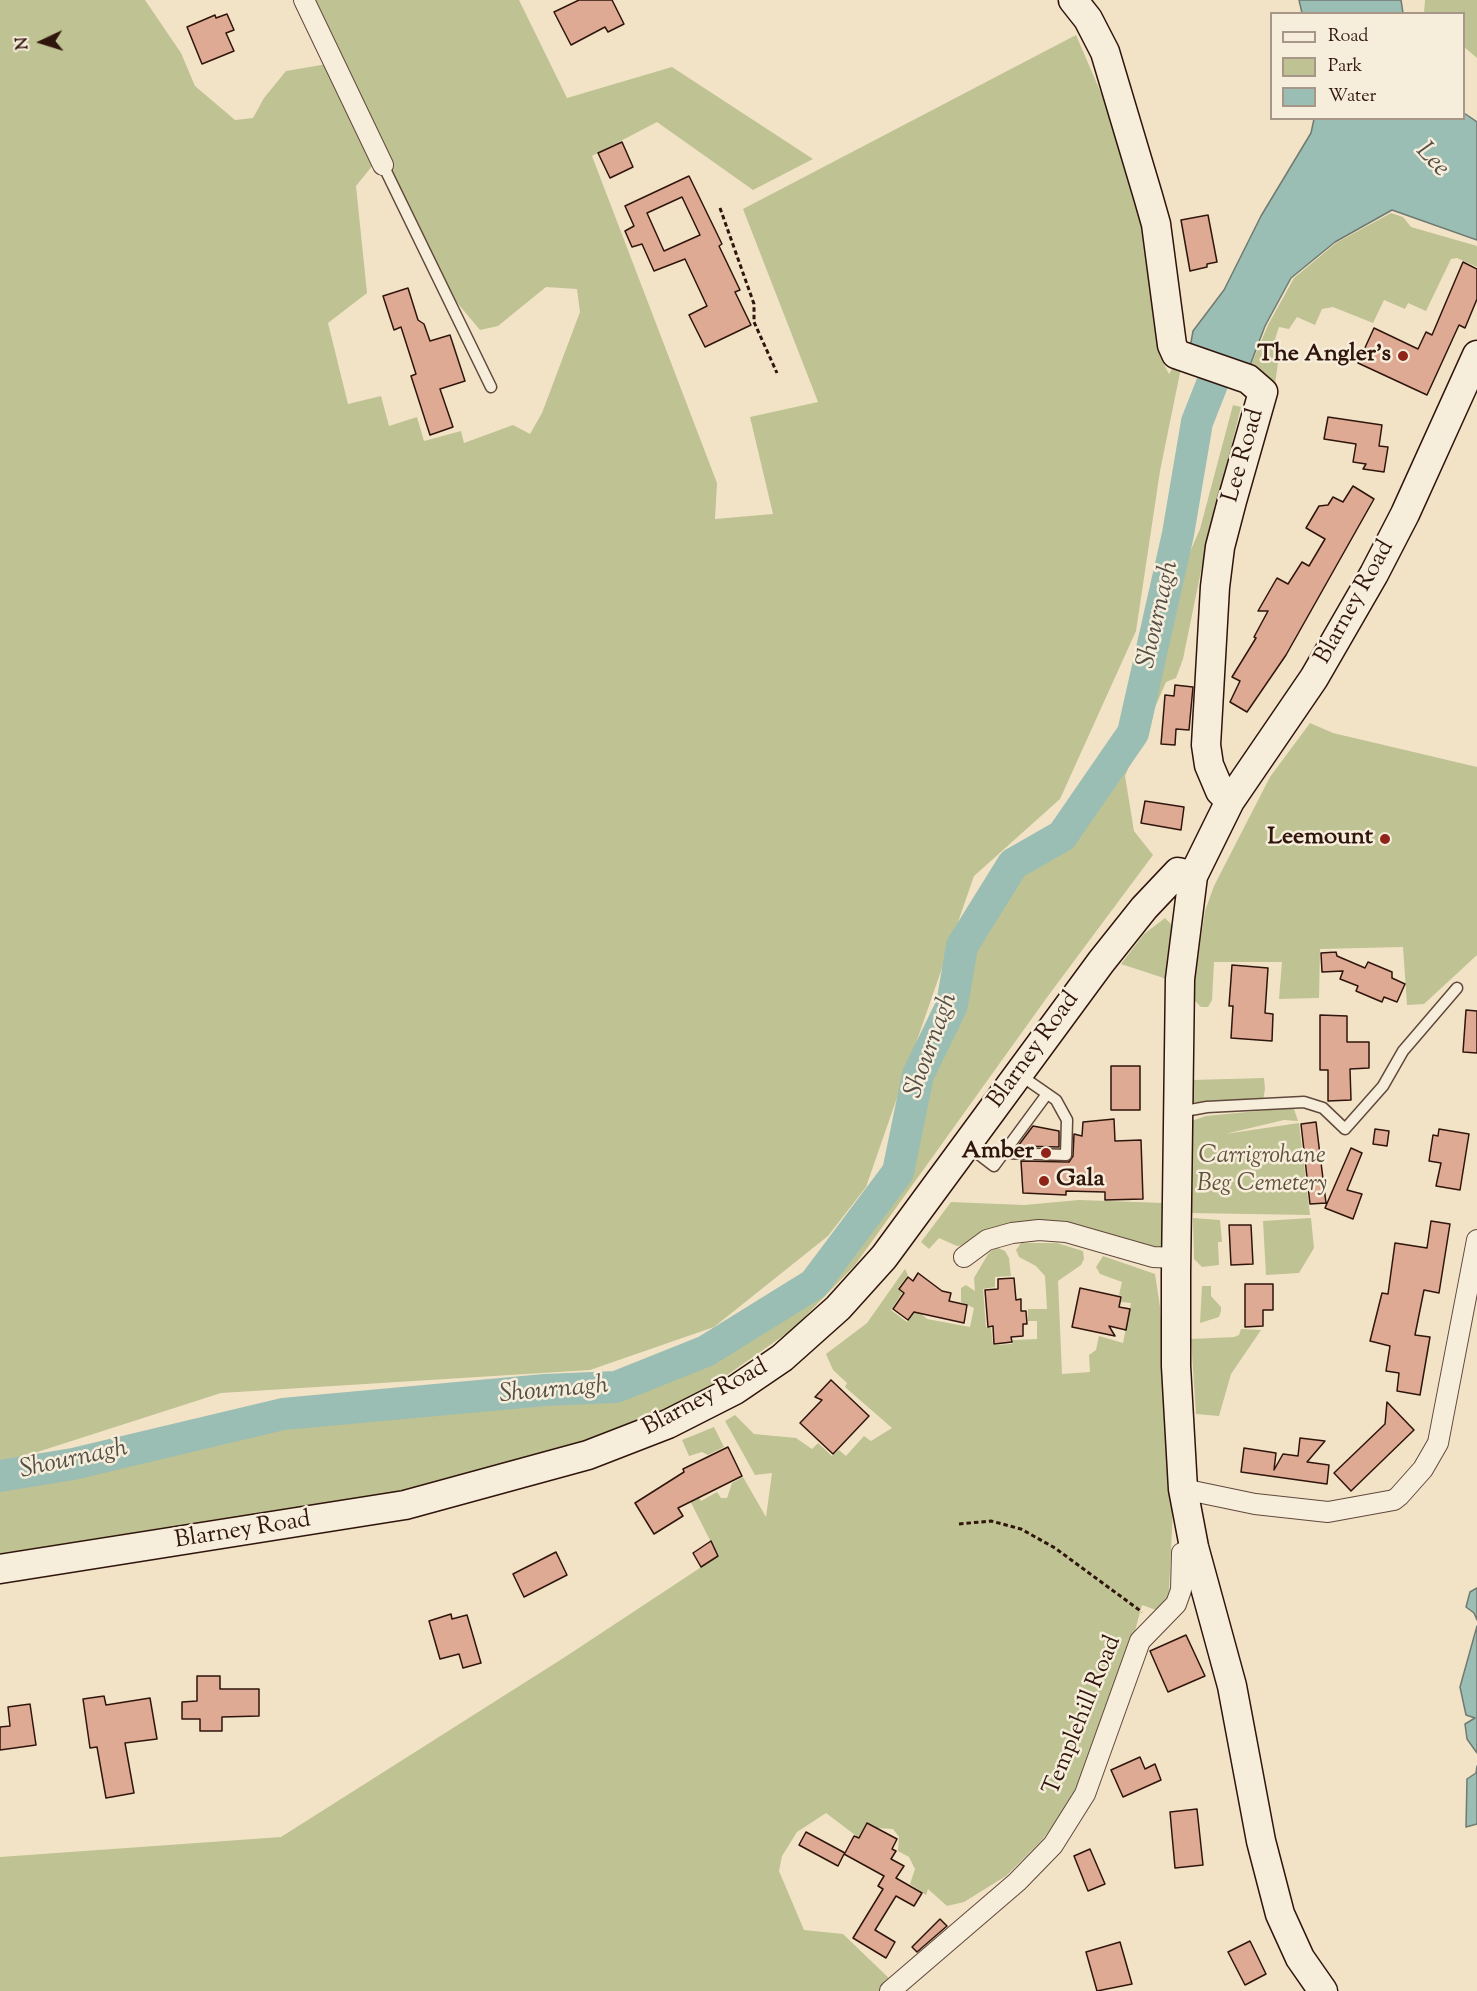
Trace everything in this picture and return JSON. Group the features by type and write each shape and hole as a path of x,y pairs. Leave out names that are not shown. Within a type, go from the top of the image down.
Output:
{"main road":[{"name":"Lee Road","path":"1073,0 1088,19 1105,52 1156,224 1172,345 1176,354 1248,380 1263,392 1220,547 1215,587 1206,746 1209,765 1220,791 1230,801"},
{"name":"Blarney Road","path":"1323,1991 1300,1958 1280,1914 1261,1841 1232,1686 1194,1547 1183,1489 1176,1366 1180,979 1193,876 1230,801 1314,678 1374,574 1405,514 1475,365"},
{"name":"Blarney Road","path":"0,1569 405,1505 588,1455 669,1424 735,1390 782,1358 838,1308 884,1257 1018,1074 1144,908 1178,872 1193,876"}],"street":[{"path":"304,0 383,165"},
{"path":"964,1257 987,1240 1012,1233 1039,1230 1066,1232 1154,1257 1176,1258"},
{"path":"1183,1489 1255,1504 1328,1512 1394,1500 1399,1496 1423,1469 1438,1443 1477,1239"},
{"name":"Templehill Road","path":"890,1991 1012,1886 1053,1845 1085,1794 1140,1641 1176,1604 1180,1590 1182,1553 1194,1547"}],"lane":[{"path":"383,165 491,387"},
{"path":"1177,1113 1208,1107 1304,1102 1323,1108 1345,1129 1383,1086 1403,1051 1457,988"},
{"path":"1004,1153 1066,1155 1067,1120 1056,1100 1018,1074"},
{"path":"966,1144 994,1166 1047,1094"}],"path":[{"path":"720,208 754,304 754,322 777,373"},
{"path":"959,1524 991,1521 1021,1529 1055,1548 1156,1622"}],"green space":[{"path":"0,0 145,0 181,53 195,86 235,120 253,118 264,98 286,71 327,64 373,165 356,186 367,293 328,323 348,404 381,396 389,426 417,417 424,441 461,431 464,443 513,425 530,434 542,413 580,312 577,289 546,287 498,326 480,330 439,281 303,0 519,0 567,98 672,67 813,159 753,190 657,122 592,156 717,483 715,519 773,514 750,417 818,402 743,209 1076,35 1128,156 1148,242 1160,357 1169,374 1174,366 1181,368 1160,471 1136,631 1060,799 974,876 866,1187 828,1236 714,1327 590,1370 221,1393 0,1464"},
{"path":"1425,0 1477,0 1477,58 1465,48 1465,12 1424,12"},
{"path":"1391,213 1403,217 1411,227 1477,246 1477,267 1457,258 1451,259 1426,311 1408,303 1405,309 1384,300 1373,323 1333,307 1322,309 1315,325 1297,317 1289,329 1279,327 1275,339 1281,342 1273,398 1262,371 1251,365 1268,325 1294,278 1336,243"},
{"path":"1233,405 1241,407 1202,566 1183,659 1176,678 1166,682 1125,776 1134,831 1153,855 1048,996 855,1265 793,1329 720,1380 647,1422 553,1455 420,1488 148,1537 0,1554 0,1482 76,1468 258,1424 333,1413 608,1393 650,1385 813,1291 900,1177 921,1106 965,993 970,949 1016,868 1063,839 1104,788 1136,734 1183,568 1200,529"},
{"path":"1310,723 1333,733 1477,767 1477,955 1424,1004 1407,1005 1403,947 1320,949 1319,998 1279,999 1282,962 1214,962 1212,1000 1208,1007 1201,1007 1192,998 1205,911 1214,886 1270,777"},
{"path":"1165,918 1174,927 1170,980 1121,964 1144,934"},
{"path":"1264,1078 1263,1100 1199,1104 1191,1100 1193,1080"},
{"name":"Carrigrohane Beg Cemetery","path":"1294,1109 1298,1121 1284,1120 1225,1134 1299,1123 1310,1215 1189,1213 1191,1121 1206,1116"},
{"path":"1079,1200 1164,1203 1165,1240 1159,1249 1078,1229 957,1246 939,1238 929,1249 921,1242 951,1202 1024,1205"},
{"path":"1193,1218 1220,1220 1222,1242 1218,1242 1219,1265 1202,1267 1194,1259"},
{"path":"1311,1218 1314,1248 1299,1273 1266,1275 1263,1221"},
{"path":"1021,1243 1057,1243 1083,1251 1084,1259 1081,1265 1058,1281 1062,1374 1090,1372 1089,1355 1096,1350 1099,1336 1123,1343 1131,1303 1121,1302 1122,1296 1119,1295 1122,1282 1100,1274 1096,1267 1103,1256 1155,1274 1160,1307 1173,1510 1169,1590 1166,1600 1156,1610 1142,1605 1132,1642 1072,1801 1042,1840 1006,1876 964,1902 947,1906 928,1889 926,1895 910,1884 915,1869 909,1857 898,1851 899,1837 893,1829 876,1828 867,1823 859,1838 826,1813 797,1832 782,1856 779,1871 804,1930 843,1934 894,1983 885,1991 0,1991 0,1857 281,1837 565,1657 718,1556 678,1477 684,1473 701,1501 717,1492 721,1498 727,1498 732,1483 743,1477 766,1517 772,1473 755,1475 725,1421 735,1415 754,1434 796,1438 812,1449 818,1443 832,1456 839,1450 846,1456 864,1436 871,1441 892,1428 845,1387 847,1383 833,1370 826,1354 867,1323 905,1269 908,1275 898,1288 902,1293 891,1310 907,1322 917,1310 927,1319 970,1327 974,1308 961,1302 961,1288 966,1285 975,1291 974,1278 988,1254 996,1247 1005,1251 1009,1258 1011,1276 995,1277 995,1287 983,1289 986,1327 991,1328 993,1345 1012,1344 1013,1340 1037,1339 1037,1321 1028,1321 1028,1309 1047,1309 1045,1276 1036,1266 1019,1257 1016,1250"},
{"path":"1202,1286 1211,1286 1211,1296 1221,1307 1221,1311 1219,1317 1200,1323"},
{"path":"1241,1329 1261,1330 1231,1374 1219,1416 1196,1414 1191,1339 1234,1337 1239,1335"},
{"path":"714,1427 724,1447 708,1455 702,1452 689,1456 682,1440"}],"water":[{"path":"1299,0 1401,0 1403,12 1302,12"},
{"name":"Lee","path":"1465,114 1477,122 1477,240 1392,210 1335,242 1291,278 1265,326 1249,368 1190,348 1193,331 1224,290 1261,216 1311,133 1314,120 1465,120"},
{"path":"1477,1588 1477,1620 1474,1613 1466,1607 1470,1592"},
{"path":"1477,1626 1477,1753 1467,1739 1465,1724 1475,1718 1466,1715 1460,1687"},
{"path":"1477,1766 1477,1824 1466,1827 1467,1779 1476,1773"}],"building":[{"path":"579,0 612,0 624,24 608,32 605,27 571,45 554,12"},
{"path":"227,14 234,30 226,33 234,51 202,64 187,27 215,15 216,18"},
{"path":"622,142 633,167 610,178 598,153"},
{"path":"689,176 722,244 719,246 740,290 735,292 751,325 705,347 689,315 707,306 685,259 654,271 642,244 632,247 625,231 634,226 625,206","holes":["682,197 700,235 664,251 647,213"]},
{"path":"1208,215 1217,262 1190,271 1181,220"},
{"name":"The Angler's","path":"1463,262 1477,269 1477,299 1465,328 1459,325 1427,395 1358,363 1374,328 1418,349 1426,332 1432,335"},
{"path":"408,288 418,320 424,324 430,341 450,335 465,381 440,389 453,427 430,435 411,376 416,374 401,327 394,330 383,296"},
{"path":"1328,417 1382,425 1379,446 1388,447 1384,472 1363,469 1366,464 1353,462 1356,444 1324,439"},
{"path":"1353,486 1374,499 1286,655 1247,712 1230,702 1240,681 1232,677 1256,638 1254,637 1268,611 1258,611 1277,578 1288,584 1302,562 1309,566 1325,539 1306,528 1319,506 1328,505 1333,497 1343,502"},
{"path":"1175,685 1193,687 1189,730 1176,729 1175,745 1161,744 1165,695 1174,696"},
{"path":"1145,801 1184,807 1181,830 1141,823"},
{"path":"1336,952 1337,956 1365,968 1368,962 1392,972 1392,978 1405,984 1397,1002 1384,997 1382,1002 1356,991 1358,986 1340,979 1343,971 1322,972 1321,953"},
{"path":"1232,965 1268,968 1265,1013 1273,1014 1272,1041 1231,1038 1233,1006 1229,1006"},
{"path":"1466,1010 1477,1011 1477,1053 1463,1052"},
{"path":"1320,1015 1347,1016 1347,1042 1369,1042 1369,1068 1350,1069 1351,1100 1328,1101 1328,1070 1320,1070"},
{"path":"1111,1066 1140,1066 1140,1110 1111,1110"},
{"path":"1114,1119 1115,1141 1141,1140 1143,1199 1105,1200 1105,1192 1066,1191 1066,1195 1023,1193 1021,1161 1069,1162 1073,1156 1074,1134 1082,1136 1083,1122"},
{"path":"1316,1122 1326,1203 1310,1204 1301,1124"},
{"path":"1033,1126 1059,1131 1059,1147 1018,1146"},
{"path":"1375,1129 1389,1131 1387,1146 1373,1144"},
{"path":"1439,1129 1469,1134 1460,1190 1436,1186 1441,1163 1429,1161 1433,1135 1438,1136"},
{"path":"1351,1148 1362,1153 1347,1190 1362,1194 1353,1219 1325,1208"},
{"path":"1431,1221 1450,1224 1439,1293 1424,1290 1415,1335 1430,1337 1420,1395 1397,1391 1399,1373 1386,1371 1390,1346 1370,1341 1382,1293 1388,1294 1395,1243 1427,1248"},
{"path":"1229,1225 1251,1225 1253,1264 1231,1265"},
{"path":"918,1273 942,1291 951,1293 949,1301 967,1305 964,1323 914,1312 908,1320 893,1309 904,1293 899,1289 908,1277 913,1281"},
{"path":"1014,1278 1016,1300 1021,1299 1021,1311 1026,1311 1027,1324 1023,1324 1023,1336 1011,1337 1012,1342 994,1344 993,1326 988,1327 985,1290 998,1289 998,1279"},
{"path":"1245,1284 1273,1284 1273,1310 1263,1310 1263,1326 1245,1327"},
{"path":"1080,1288 1121,1297 1119,1307 1130,1309 1126,1330 1109,1326 1115,1336 1072,1327"},
{"path":"831,1380 869,1416 833,1454 800,1423 822,1400 815,1397"},
{"path":"1387,1402 1414,1430 1351,1491 1334,1473 1385,1424"},
{"path":"1300,1438 1325,1441 1307,1462 1329,1465 1327,1484 1241,1472 1244,1448 1276,1453 1274,1470 1283,1454 1298,1456"},
{"path":"728,1447 742,1476 678,1508 683,1516 654,1534 635,1503 684,1472 683,1469"},
{"path":"711,1541 718,1556 701,1567 693,1553"},
{"path":"556,1552 567,1575 524,1597 513,1574"},
{"path":"451,1614 452,1619 467,1615 481,1663 463,1668 459,1654 440,1659 429,1621"},
{"path":"1186,1635 1205,1676 1168,1692 1150,1651"},
{"path":"197,1676 220,1676 220,1689 259,1689 259,1716 222,1717 222,1731 200,1731 200,1719 182,1719 182,1702 197,1701"},
{"path":"104,1696 106,1705 150,1698 157,1739 125,1743 134,1793 106,1798 97,1747 90,1748 83,1699"},
{"path":"30,1704 36,1745 0,1750 0,1727 10,1726 8,1707"},
{"path":"1140,1757 1145,1769 1155,1764 1161,1780 1123,1797 1111,1770"},
{"path":"1197,1809 1203,1865 1175,1868 1170,1812"},
{"path":"867,1823 897,1839 892,1849 896,1851 891,1859 904,1866 896,1878 922,1893 914,1906 896,1896 875,1930 895,1942 886,1958 853,1938 883,1889 878,1886 884,1876 844,1854 838,1866 799,1845 806,1832 845,1853 854,1836 859,1838"},
{"path":"1090,1849 1105,1884 1088,1891 1074,1856"},
{"path":"940,1919 947,1926 917,1952 912,1947"},
{"path":"1250,1941 1266,1974 1245,1985 1228,1952"},
{"path":"1120,1942 1132,1984 1097,1991 1086,1952"}],"waterway":[{"name":"Shournagh","path":"0,1476 73,1464 283,1414 545,1390 616,1387 706,1351 814,1284 898,1172 918,1075 952,1005 962,946 1013,864 1062,836 1133,733 1178,534 1197,422 1229,341"}],"place":[{"name":"The Angler's","path":"1403,356"},
{"name":"Leemount","path":"1385,839"},
{"name":"Amber","path":"1046,1153"},
{"name":"Gala","path":"1044,1181"}]}
